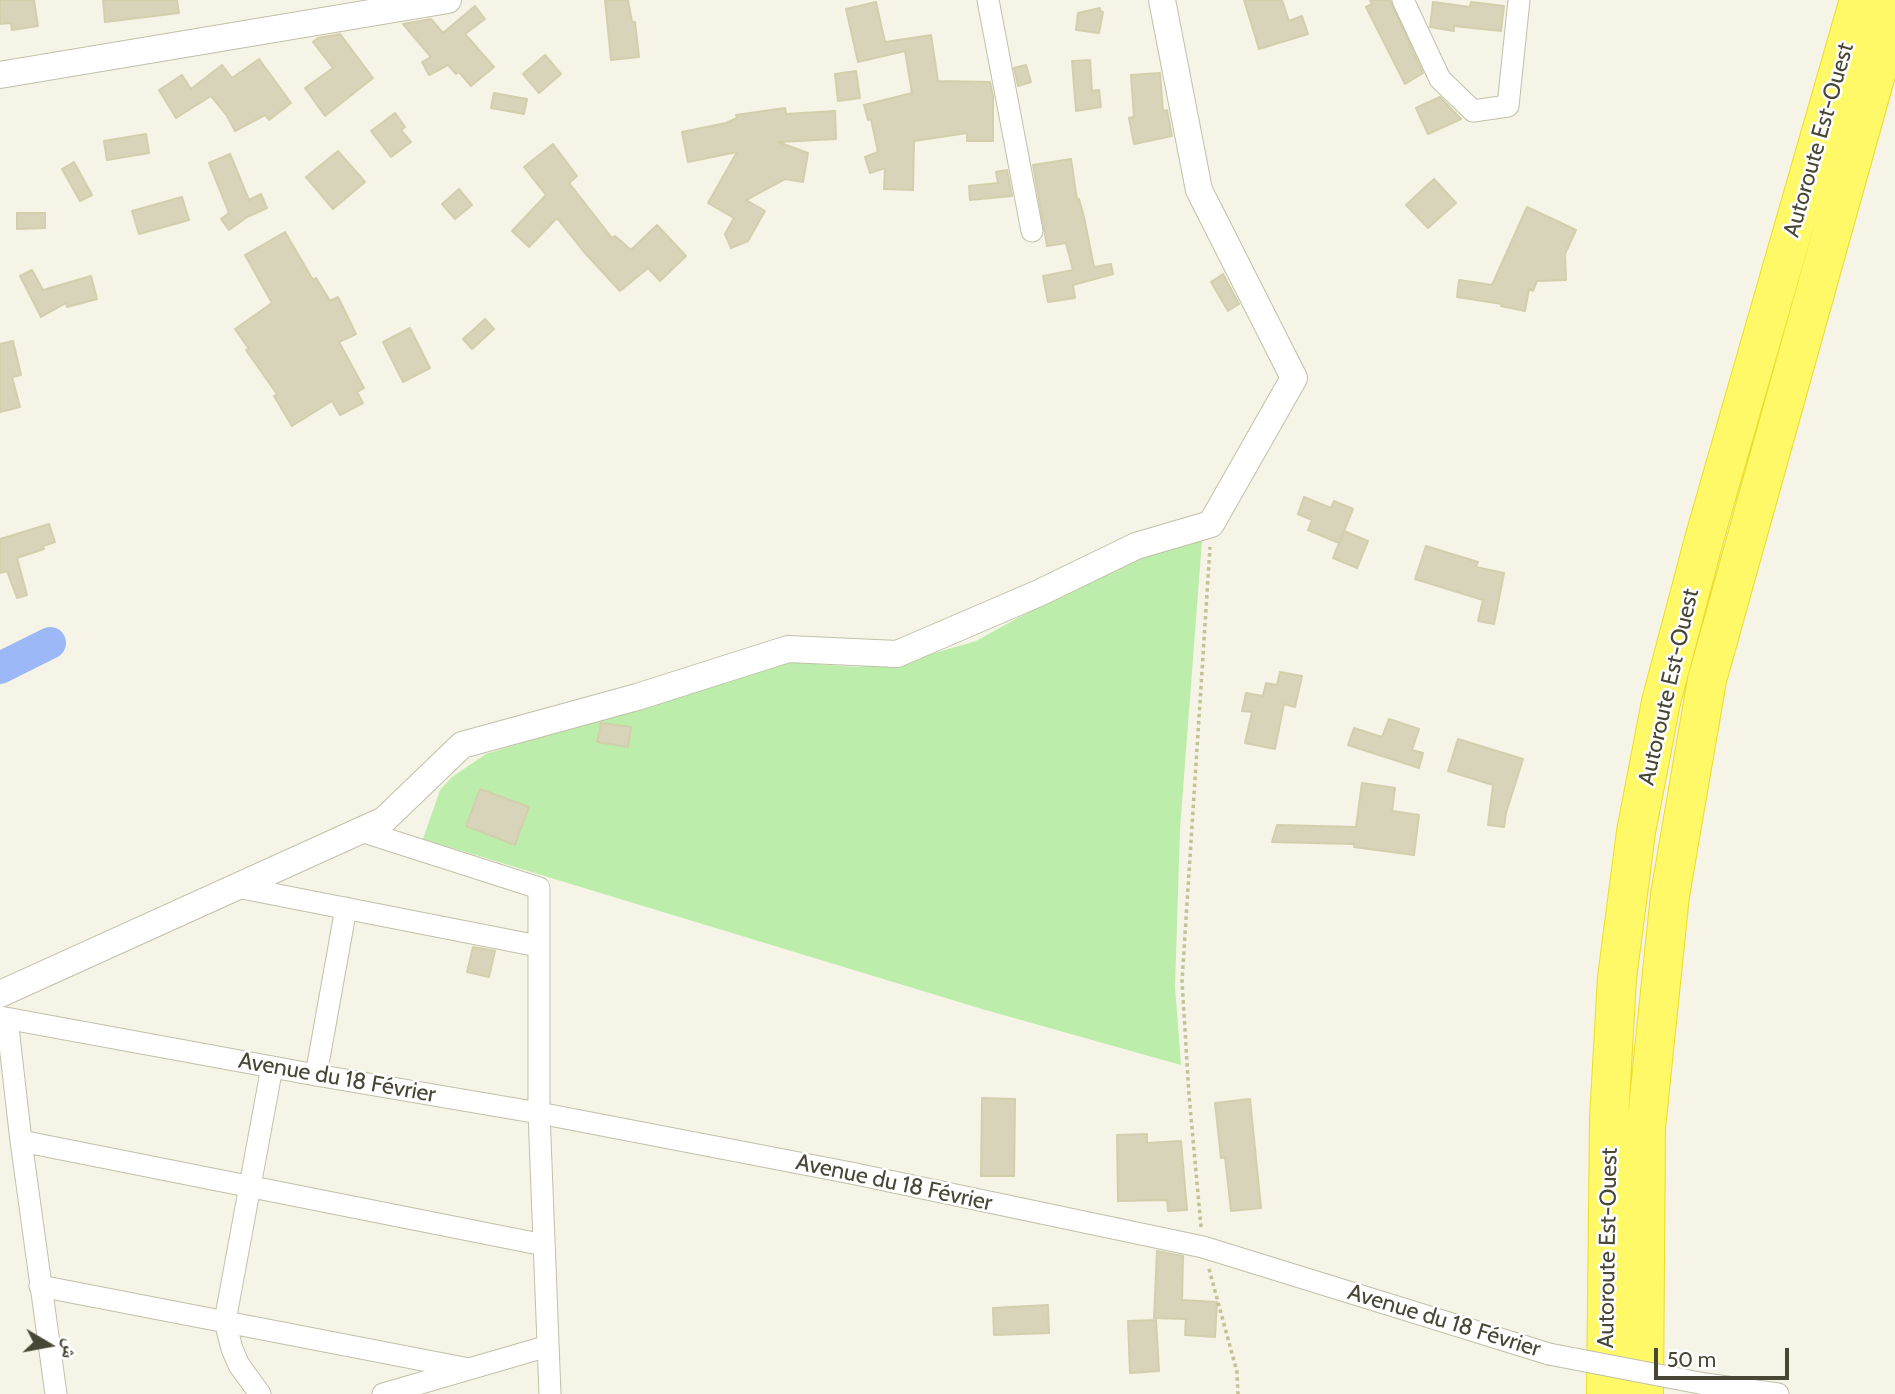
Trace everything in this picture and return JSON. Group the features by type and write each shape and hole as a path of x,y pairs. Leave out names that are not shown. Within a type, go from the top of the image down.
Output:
{"highway":[{"name":"Autoroute Est-Ouest","path":"1606,1394 1609,1119 1617,978 1636,832 1661,702 1705,536 1859,0"},
{"name":"Autoroute Est-Ouest","path":"1644,1394 1646,1128 1670,895 1707,680 1895,6"}],"street":[{"path":"0,75 449,0"},
{"path":"988,0 1032,231"},
{"path":"56,1394 2,1010 237,887 384,820 462,745 637,697 788,649 897,654 1039,593 1136,546 1211,524 1294,378 1199,190 1162,0"},
{"path":"1403,0 1440,79 1473,111 1508,106 1519,0"},
{"path":"361,831 539,888 539,1113 550,1394"},
{"path":"237,887 538,946"},
{"path":"316,1075 346,908"},
{"name":"Avenue du 18 Février","path":"2,1010 272,1067 539,1113 851,1173 1203,1247 1549,1353 1705,1384 1778,1394"},
{"path":"260,1394 239,1365 225,1321 272,1067"},
{"path":"21,1141 544,1245"},
{"path":"40,1286 469,1369"},
{"path":"383,1394 548,1346"}],"path":[{"path":"1211,524 1182,981 1203,1247 1237,1372 1238,1394"}],"green space":[{"path":"1202,540 1180,829 1175,987 1181,1065 982,1009 423,839 440,790 452,777 486,754 786,662 856,667 904,662 976,641 1121,561"}],"building":[{"path":"0,0 34,0 38,26 12,30 11,23 0,24"},
{"path":"103,0 177,0 179,13 105,22"},
{"path":"605,0 628,0 632,22 635,22 639,57 611,60"},
{"path":"1244,0 1282,0 1289,21 1302,16 1308,34 1259,49"},
{"path":"1370,0 1390,0 1423,73 1405,84 1366,7 1372,4"},
{"path":"876,2 885,42 931,35 938,81 990,82 993,96 993,141 967,141 967,133 914,141 913,190 884,189 885,168 870,173 865,157 878,152 871,119 868,120 864,105 912,93 905,51 858,62 846,9"},
{"path":"1433,2 1470,7 1471,2 1504,6 1501,31 1454,26 1454,31 1430,27"},
{"path":"475,6 485,19 465,34 494,67 471,86 459,72 456,74 448,65 429,75 422,62 431,57 403,24 431,19 443,33"},
{"path":"1100,8 1103,12 1099,33 1076,30 1078,13"},
{"path":"340,34 373,78 325,116 305,88 333,68 313,42 318,38"},
{"path":"545,55 561,74 539,93 523,74"},
{"path":"259,59 291,103 269,120 265,115 235,131 211,96 176,118 159,90 182,75 191,89 222,65 232,78"},
{"path":"1090,60 1092,91 1099,90 1101,107 1076,111 1072,61"},
{"path":"1026,65 1031,82 1018,86 1014,68"},
{"path":"856,71 860,98 838,101 835,74"},
{"path":"1160,73 1163,111 1167,110 1172,136 1134,144 1129,118 1134,117 1131,75"},
{"path":"494,93 527,99 524,114 491,108"},
{"path":"1440,97 1461,119 1428,134 1416,108"},
{"path":"785,108 786,114 835,111 836,139 778,142 808,153 803,182 785,179 746,200 765,211 748,241 731,248 725,234 734,218 708,203 737,152 688,162 682,132 726,123 737,118 736,115"},
{"path":"395,113 405,127 401,130 411,142 391,157 371,131"},
{"path":"146,134 149,153 107,160 104,141"},
{"path":"553,144 577,176 569,183 612,238 615,236 631,250 657,225 686,256 660,281 648,268 620,291 557,218 529,247 512,231 546,195 524,167"},
{"path":"338,151 365,182 333,209 306,177"},
{"path":"230,154 249,200 261,194 267,208 247,217 229,230 221,219 229,213 209,163"},
{"path":"1071,159 1077,200 1079,199 1084,217 1094,267 1111,264 1113,274 1073,285 1075,298 1048,302 1043,276 1073,270 1066,243 1047,246 1033,165"},
{"path":"74,162 92,195 80,201 62,169"},
{"path":"1007,170 1012,196 970,200 969,186 998,183 996,172"},
{"path":"1434,179 1456,203 1428,228 1406,205"},
{"path":"459,189 472,205 455,219 442,204"},
{"path":"182,197 189,220 139,234 132,211"},
{"path":"1527,207 1576,230 1565,254 1566,280 1537,281 1533,291 1529,289 1525,311 1501,306 1502,304 1457,297 1459,280 1492,285"},
{"path":"17,213 45,213 45,228 17,229"},
{"path":"285,232 313,280 316,278 330,301 338,297 356,334 339,342 364,388 357,392 363,403 340,415 332,401 292,426 274,396 277,394 246,350 249,349 235,329 272,303 245,255"},
{"path":"32,270 43,290 91,276 97,299 67,307 66,303 41,317 20,276"},
{"path":"1223,274 1239,304 1228,311 1211,282"},
{"path":"485,319 494,329 472,349 463,339"},
{"path":"410,328 430,368 403,382 383,342"},
{"path":"13,341 21,375 12,377 20,407 0,412 0,344"},
{"path":"1304,497 1331,508 1334,501 1353,509 1339,543 1308,530 1312,520 1298,514"},
{"path":"49,524 55,542 43,546 44,549 17,558 27,595 17,598 7,571 0,573 0,539"},
{"path":"1344,531 1368,541 1357,568 1333,558"},
{"path":"1426,546 1478,562 1476,567 1504,573 1494,624 1478,621 1483,600 1415,579"},
{"path":"1280,672 1302,676 1295,707 1284,704 1275,749 1245,743 1252,712 1242,711 1246,693 1263,696 1266,683 1277,685"},
{"path":"1389,719 1419,729 1412,750 1423,753 1419,768 1348,745 1354,728 1382,737"},
{"path":"601,723 631,727 628,747 597,742"},
{"path":"1458,739 1523,759 1504,827 1488,825 1493,785 1448,771"},
{"path":"1362,783 1395,788 1392,811 1419,815 1414,855 1354,847 1354,844 1272,842 1277,825 1356,827"},
{"path":"480,789 529,807 515,845 466,826"},
{"path":"473,947 495,951 489,977 467,972"},
{"path":"982,1098 1015,1099 1014,1176 981,1176"},
{"path":"1250,1099 1261,1208 1231,1211 1225,1157 1221,1158 1215,1103"},
{"path":"1147,1134 1147,1143 1181,1141 1187,1210 1168,1211 1167,1200 1118,1201 1117,1135"},
{"path":"1157,1251 1183,1256 1182,1300 1217,1302 1215,1337 1185,1335 1186,1319 1154,1318"},
{"path":"1048,1305 1049,1333 994,1335 993,1308"},
{"path":"1156,1320 1159,1371 1130,1373 1128,1321"}],"waterway":[{"path":"0,668 50,643"}]}
